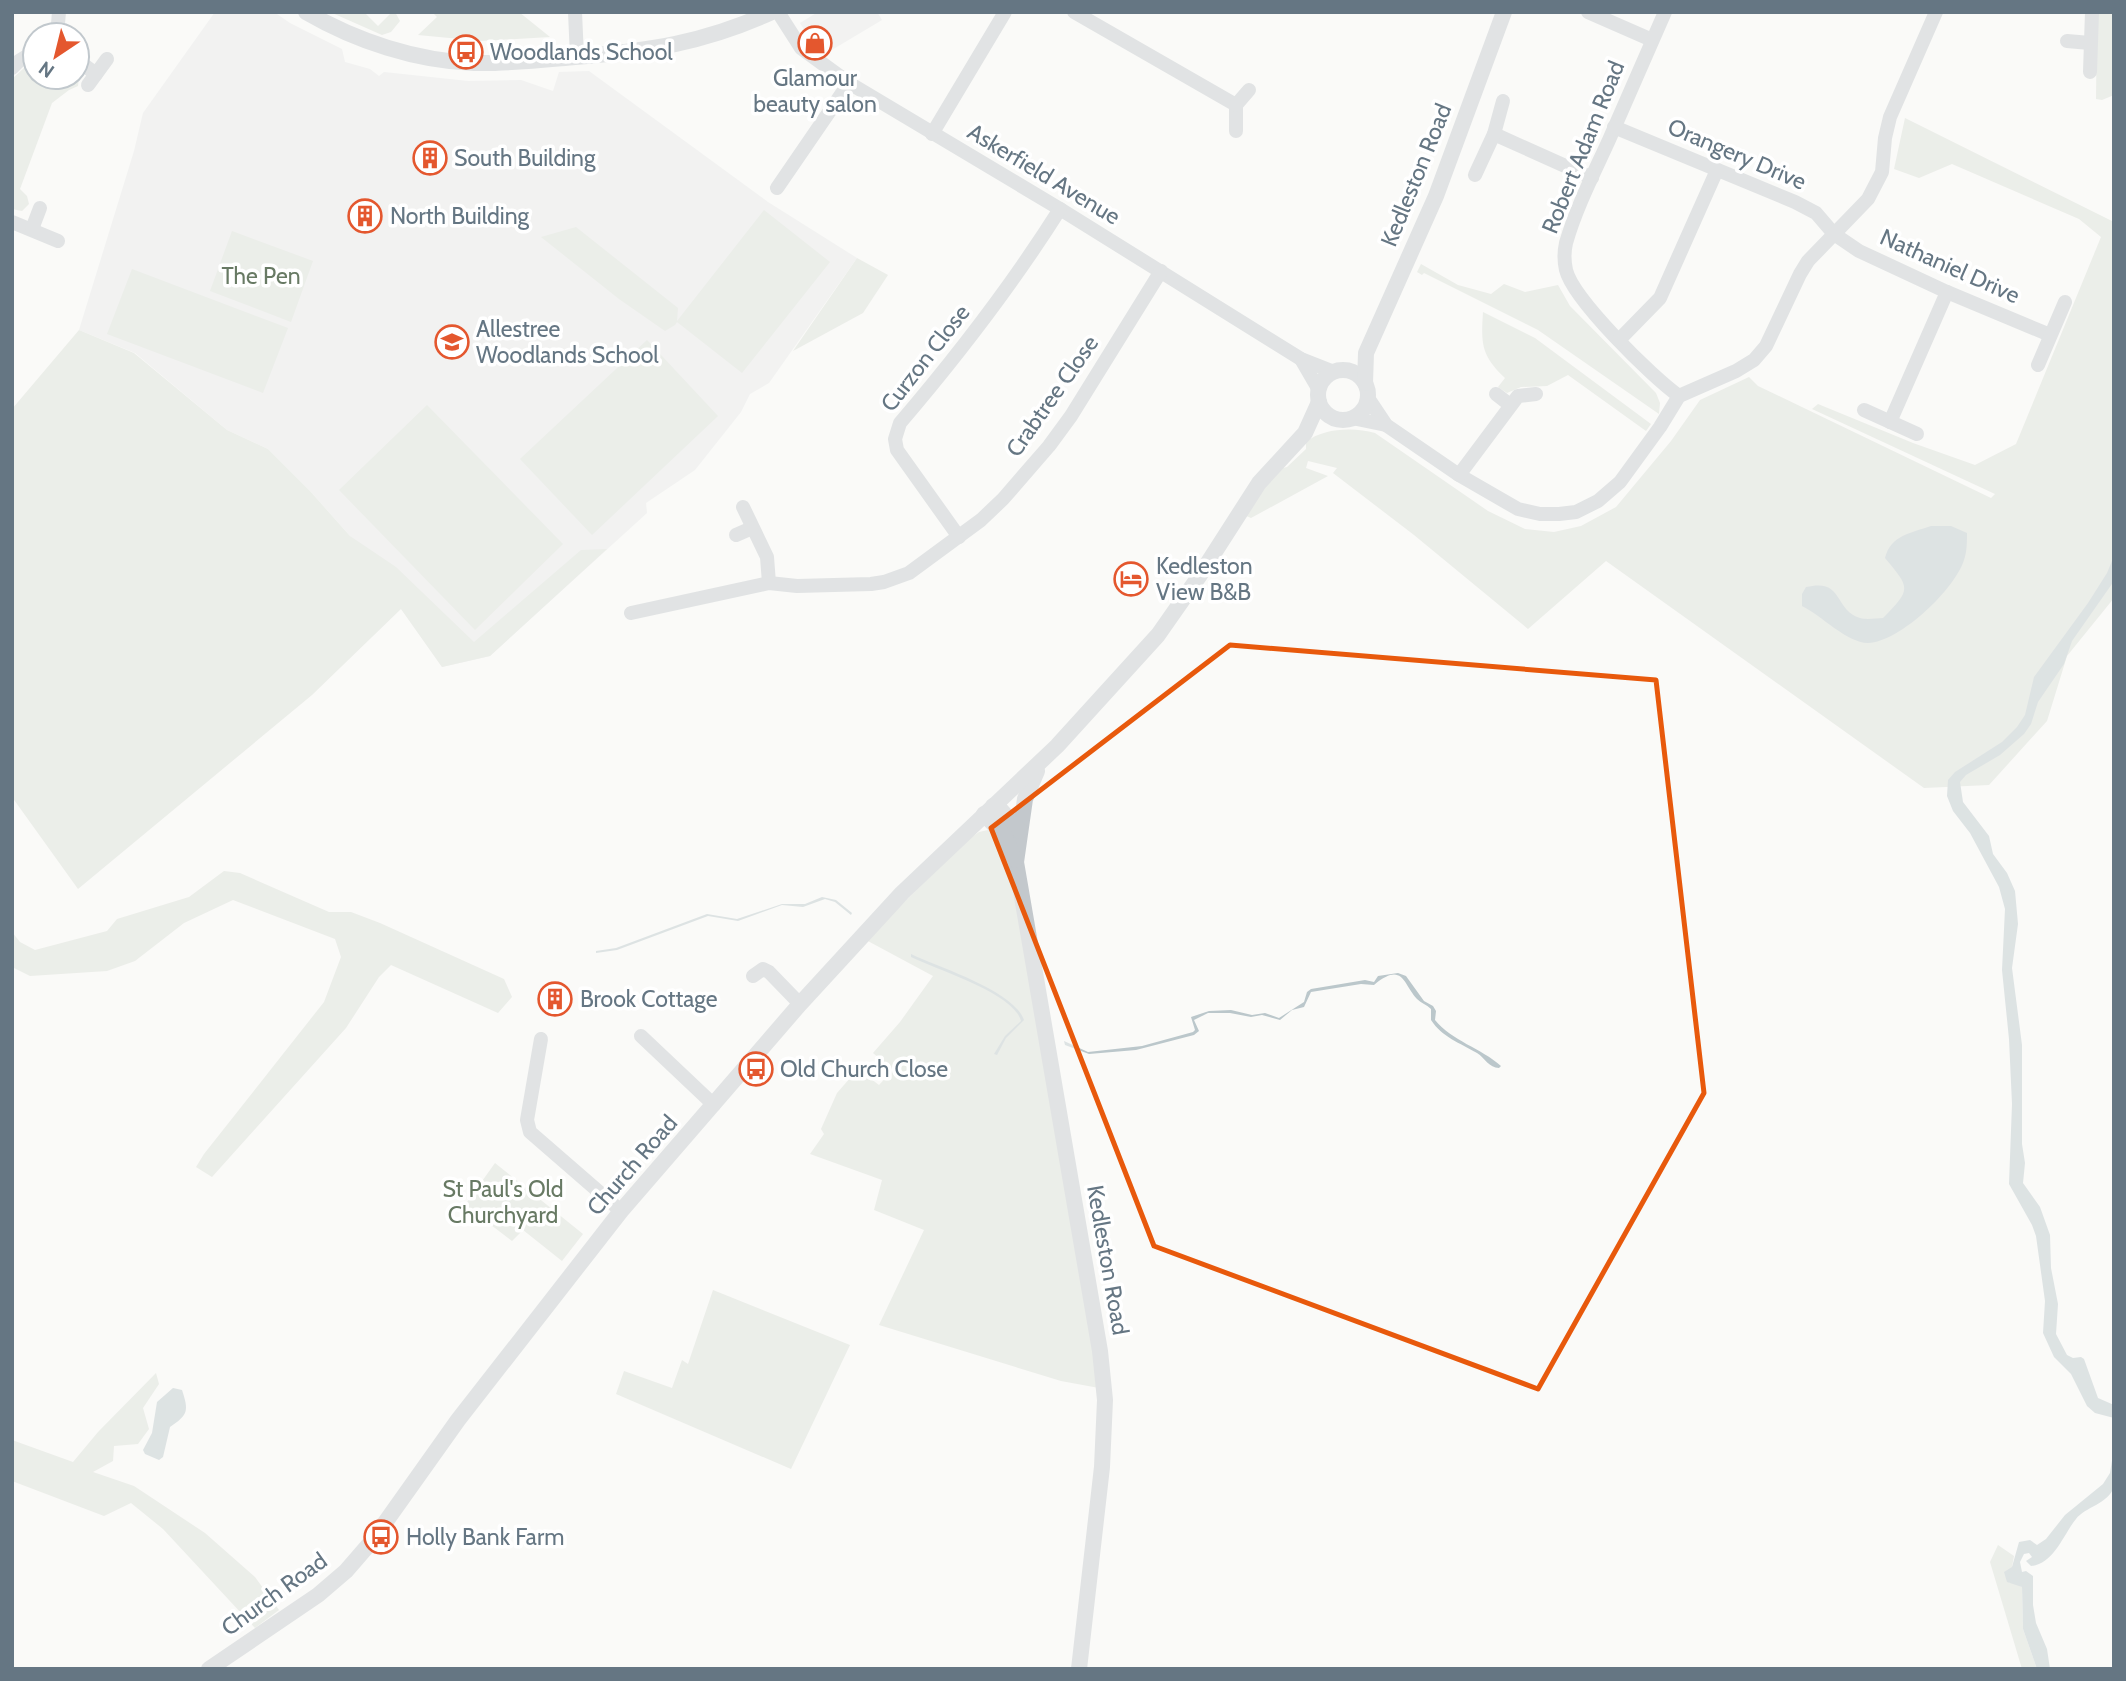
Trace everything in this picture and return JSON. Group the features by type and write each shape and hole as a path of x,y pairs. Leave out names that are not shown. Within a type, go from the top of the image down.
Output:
{"street":[{"path":"306,12 356,37 389,48 427,57 473,63 644,51 683,44 729,30 772,12"},
{"path":"575,12 577,57"},
{"name":"Askerfield Avenue","path":"778,12 801,48 849,83 1060,209 1301,359 1337,372"},
{"path":"932,134 1005,12"},
{"path":"1074,12 1236,105"},
{"name":"Kedleston Road","path":"1366,391 1366,353 1436,196 1504,12"},
{"name":"Robert Adam Road","path":"1588,12 1652,40"},
{"name":"Robert Adam Road","path":"1665,12 1592,178 1566,244 1564,256 1572,285 1585,303 1653,374 1679,396"},
{"path":"1337,372 1352,372 1386,425 1459,475 1518,509 1540,514 1576,512 1598,501 1620,482 1679,396 1737,371 1754,360 1766,346 1800,274 1868,199 1882,172 1885,138 1891,117 1936,12"},
{"path":"2090,72 2092,12"},
{"path":"2067,41 2090,43"},
{"path":"91,78 107,59"},
{"path":"778,179 849,83"},
{"path":"1236,131 1236,105 1249,90"},
{"path":"1475,175 1493,134 1503,101"},
{"name":"Orangery Drive","path":"1614,127 1816,213 1834,234"},
{"path":"1493,134 1592,178"},
{"path":"1619,340 1660,298 1717,170"},
{"path":"32,229 40,208"},
{"name":"Curzon Close","path":"959,537 897,450 897,432 900,423 942,373 1030,257 1060,209"},
{"path":"12,222 58,241"},
{"name":"Nathaniel Drive","path":"1834,234 1869,256 2050,335"},
{"name":"Crabtree Close","path":"631,613 769,583 825,585 884,582 909,573 959,537 1003,499 1049,446 1071,416 1161,271"},
{"path":"1890,422 1947,292"},
{"path":"2038,365 2065,302"},
{"path":"1366,353 1324,379 1319,396 1325,412 1344,419 1386,425"},
{"name":"Askerfield Avenue","path":"1301,359 1319,396"},
{"path":"1344,419 1362,411 1366,391"},
{"path":"1496,394 1510,405"},
{"path":"1459,475 1518,396 1536,394"},
{"name":"Kedleston Road","path":"1079,1669 1102,1467 1105,1400 1100,1351 1016,862 1004,835 988,810 1043,759 1158,635 1259,483 1305,432 1319,396"},
{"path":"1864,410 1917,434"},
{"name":"Kedleston Road","path":"1305,432 1344,419"},
{"path":"743,507 767,557 769,583"},
{"path":"736,535 752,528"},
{"path":"672,588 675,604"},
{"name":"Kedleston Road","path":"1016,862 1025,799 1043,759"},
{"path":"988,810 999,808 1020,831"},
{"name":"Church Road","path":"209,1669 318,1595 345,1571 387,1522 457,1420 621,1211 800,1004 902,893 988,810"},
{"path":"753,976 763,969 769,972 800,1004"},
{"path":"640,1036 714,1105"},
{"path":"541,1039 527,1120 530,1132 621,1211"}],"highlighted area":[{"path":"1230,645 1656,680 1704,1093 1538,1389 1154,1246 991,828"}],"shaded area":[{"name":"Allestree Woodlands School","path":"215,12 274,12 342,49 345,62 370,69 379,76 384,72 468,81 521,80 553,91 559,72 589,71 768,202 857,258 769,383 750,394 741,412 695,470 646,503 647,513 490,656 442,667 350,536 268,449 227,430 135,353 79,330 134,151 143,113"},
{"path":"818,12 877,12 882,20 820,57 800,23"},
{"path":"1931,526 1951,526 1967,533 1964,560 1959,572 1938,599 1895,634 1868,643 1860,642 1843,634 1802,606 1802,594 1806,587 1818,585 1833,590 1851,614 1860,618 1883,618 1899,601 1904,588 1899,576 1885,558 1888,550 1903,536"},
{"path":"2114,556 2114,581 2072,641 2064,664 2038,702 2031,724 2024,734 2000,755 1966,775 1960,782 1963,802 1989,836 1993,854 2007,873 2015,891 2018,924 2012,968 2022,1045 2022,1144 2025,1163 2023,1183 2040,1207 2050,1235 2051,1268 2058,1304 2056,1334 2067,1355 2084,1359 2098,1398 2114,1405 2114,1418 2095,1413 2087,1406 2071,1374 2054,1357 2043,1333 2045,1301 2036,1236 2009,1184 2012,1104 2002,970 2005,909 1999,887 1970,833 1953,811 1947,796 1948,780 1955,772 2002,742 2017,727 2025,715 2034,677 2088,603 2107,573"},
{"path":"822,897 836,900 852,913 851,915 835,902 825,899 803,907 782,905 738,921 708,916 617,950 596,953 707,914 737,919 782,904 805,904"},
{"path":"911,954 991,990 1017,1009 1024,1020 1006,1038 997,1055 994,1054 1005,1036 1021,1021 1015,1011 990,992 911,957"},
{"path":"1398,973 1406,976 1424,1001 1433,1006 1436,1011 1435,1020 1442,1027 1501,1066 1492,1066 1477,1053 1440,1031 1431,1020 1431,1009 1417,999 1397,975 1384,978 1374,985 1361,984 1311,992 1304,1007 1292,1010 1280,1020 1262,1015 1251,1017 1208,1013 1194,1020 1199,1031 1194,1035 1136,1050 1089,1054 1065,1045 1064,1041 1088,1052 1142,1046 1193,1032 1195,1030 1191,1017 1209,1011 1231,1010 1252,1015 1265,1013 1279,1018 1304,1002 1311,989 1365,980 1374,982 1378,976"},
{"path":"173,1388 182,1390 186,1408 184,1416 170,1427 163,1457 159,1460 145,1454 143,1450 152,1433 157,1402"},
{"path":"2114,1448 2115,1478 2111,1493 2080,1515 2046,1560 2031,1566 2026,1561 2032,1557 2029,1553 2024,1554 2020,1562 2022,1572 2026,1571 2033,1576 2036,1623 2047,1649 2050,1669 2037,1669 2023,1629 2022,1587 2007,1582 2004,1572 2012,1567 2019,1542 2030,1540 2037,1545 2046,1539 2065,1515 2103,1484 2110,1473"}],"green space":[{"path":"330,12 364,12 378,26 395,12 400,21 391,32 382,35"},
{"path":"432,12 519,12 550,37 481,41 418,35 437,17"},
{"path":"2097,12 2114,12 2114,95 2102,100 2096,99"},
{"path":"21,71 21,91 68,91 52,103 20,189 27,196 29,204 22,211 12,209 12,79"},
{"path":"1905,118 2114,222 2114,598 2067,656 2047,721 1989,785 1924,788 1606,561 1528,629 1414,535 1333,473 1337,468 1308,461 1306,468 1328,476 1251,518 1244,515 1279,469 1287,467 1306,449 1306,442 1330,431 1358,430 1375,433 1488,511 1525,529 1554,532 1581,526 1616,507 1671,441 1700,400 1749,377 1758,386 1991,498 1995,494 1812,409 1818,404 1975,465 2016,444 2101,237 2079,219 1952,164 1919,178 1894,169"},
{"path":"764,210 830,262 742,373 677,322 665,331 619,299 541,237 576,227 678,308 677,321"},
{"name":"The Pen","path":"232,231 313,261 291,322 210,291"},
{"path":"857,258 888,275 863,313 793,351"},
{"path":"1421,264 1458,285 1491,294 1504,284 1525,292 1558,285 1570,306 1656,393 1660,403 1659,414 1538,330 1424,273 1422,275 1417,272"},
{"path":"132,269 288,328 263,393 107,334"},
{"path":"1483,312 1535,338 1651,424 1646,431 1568,375 1547,386 1521,387 1507,393 1498,387 1505,378 1491,362 1484,348"},
{"path":"79,330 134,353 227,430 268,449 350,536 396,567 474,642 581,550 607,549 490,656 442,667 401,609 312,695 78,889 12,797 12,409"},
{"path":"647,340 718,416 592,535 520,459"},
{"path":"427,405 563,544 475,630 339,490"},
{"path":"988,830 997,835 1010,860 1099,1388 1061,1381 879,1325 924,1230 874,1210 882,1180 810,1154 824,1134 821,1129 837,1093 858,1069 879,1085 893,1070 873,1053 900,1022 933,976 866,940 966,841 979,832"},
{"path":"224,871 240,873 329,912 351,912 380,923 504,979 512,997 498,1013 391,965 379,977 346,1028 212,1177 196,1167 204,1154 324,1002 341,957 335,939 233,900 184,923 135,961 107,971 30,976 12,967 12,932 20,942 35,950 107,931 117,919 189,897"},
{"name":"St Paul's Old Churchyard","path":"495,1163 583,1234 562,1261 523,1230 512,1241 465,1205"},
{"path":"713,1290 850,1345 791,1469 616,1394 624,1371 672,1388 682,1360 688,1364"},
{"path":"156,1373 159,1384 143,1408 149,1429 138,1444 114,1446 113,1461 93,1472 134,1486 205,1533 255,1577 279,1610 255,1628 163,1529 131,1503 104,1516 12,1481 12,1440 73,1462 98,1432"},
{"path":"1998,1545 2014,1556 2009,1583 2022,1587 2023,1629 2037,1669 2022,1669 1990,1562"}],"place":[{"name":"Glamour beauty salon","path":"815,43"},
{"name":"Woodlands School","path":"466,52"},
{"name":"South Building","path":"430,158"},
{"name":"North Building","path":"365,216"},
{"name":"Allestree Woodlands School","path":"452,342"},
{"name":"Kedleston View B&B","path":"1131,579"},
{"name":"Brook Cottage","path":"555,999"},
{"name":"Old Church Close","path":"756,1069"},
{"name":"Holly Bank Farm","path":"381,1537"}]}
